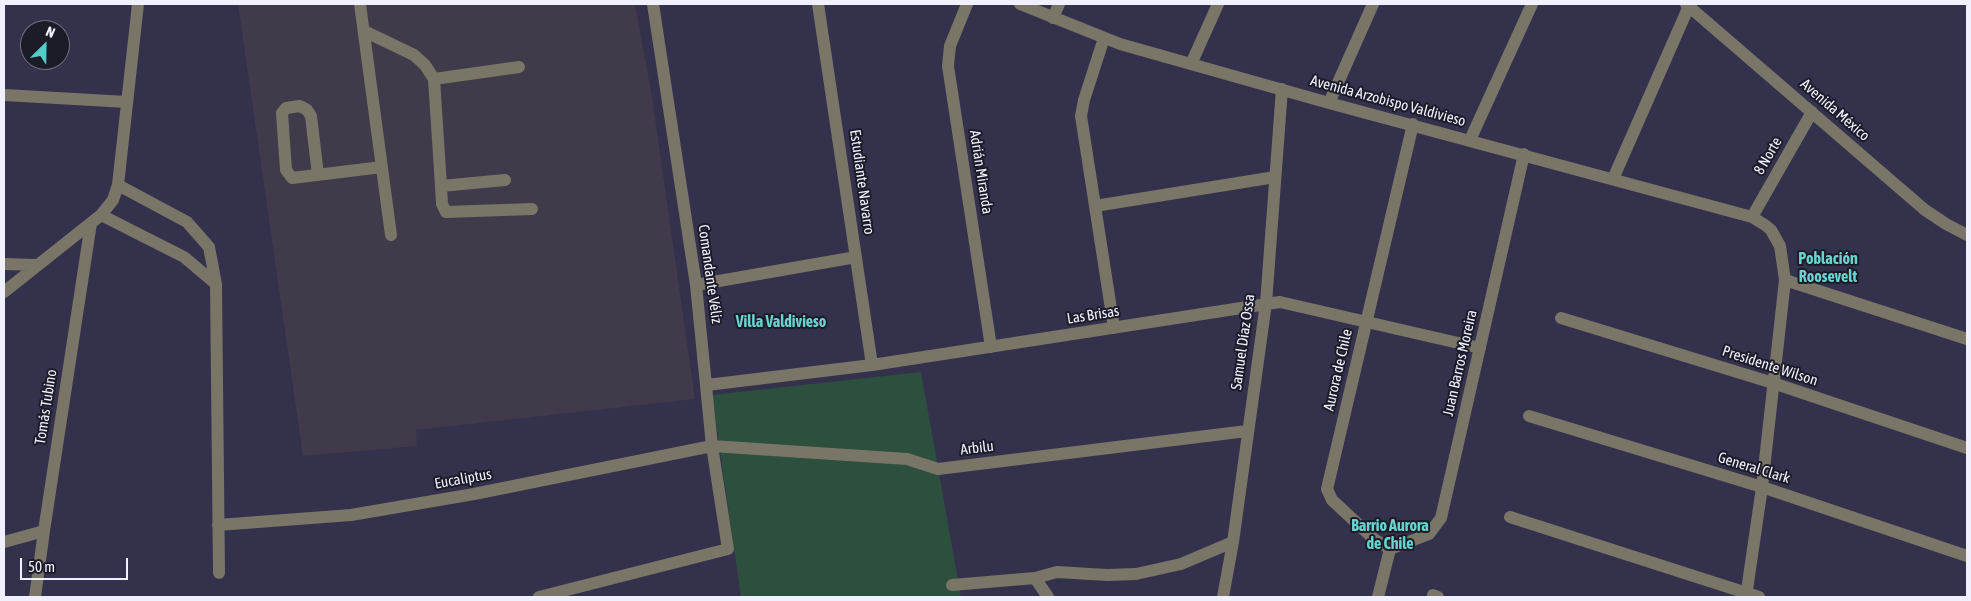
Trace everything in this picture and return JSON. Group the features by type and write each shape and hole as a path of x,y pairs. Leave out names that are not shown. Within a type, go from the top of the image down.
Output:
{"street":[{"path":"4,292 96,218 113,200 118,184 138,4"},
{"path":"360,4 391,235"},
{"name":"Comandante Véliz","path":"539,597 728,549 712,446 696,285 653,4"},
{"name":"Estudiante Navarro","path":"818,4 872,365"},
{"name":"Adrián Miranda","path":"967,4 950,46 948,66 991,347"},
{"name":"Avenida Arzobispo Valdivieso","path":"1020,4 1104,38 1191,64 1752,217"},
{"path":"1053,18 1059,4"},
{"path":"1191,64 1218,4"},
{"path":"1329,103 1373,4"},
{"path":"1470,140 1532,4"},
{"path":"1613,179 1688,5"},
{"name":"Avenida México","path":"1688,5 1925,210 1946,224 1967,234"},
{"path":"364,31 414,55 434,79 442,204 446,212 532,209"},
{"path":"1104,38 1084,100 1081,116 1114,328"},
{"path":"434,79 519,67"},
{"name":"Samuel Díaz Ossa","path":"1223,597 1234,542 1247,431 1266,304 1282,89"},
{"path":"4,95 127,102"},
{"path":"318,175 310,116 307,110 300,106 286,108 282,113 286,170 292,178 318,175 382,167"},
{"name":"8 Norte","path":"1752,217 1812,112"},
{"name":"Aurora de Chile","path":"1390,549 1374,540 1329,496 1327,489 1412,124"},
{"name":"Juan Barros Moreira","path":"1390,549 1428,534 1441,518 1524,154"},
{"path":"1095,206 1275,176"},
{"path":"441,186 505,180"},
{"path":"118,184 187,222 209,247 216,284 219,573"},
{"path":"1746,595 1762,487 1785,280 1782,255 1776,238 1771,230 1752,217"},
{"path":"96,218 184,258 216,284"},
{"name":"Tomás Tubino","path":"35,597 44,531 96,218"},
{"path":"696,285 856,257"},
{"path":"4,264 37,266"},
{"path":"1785,280 1967,338"},
{"name":"Las Brisas","path":"707,385 872,365 1280,302 1480,348"},
{"name":"Presidente Wilson","path":"1561,318 1773,383 1967,448"},
{"name":"General Clark","path":"1529,416 1762,487 1967,556"},
{"name":"Arbilu","path":"712,446 907,459 938,469 1247,431"},
{"name":"Eucaliptus","path":"218,526 351,515 474,494 712,446"},
{"path":"1510,517 1746,595 1759,597"},
{"path":"4,542 44,531"},
{"path":"952,584 1035,578 1057,572 1106,575 1136,574 1181,564 1234,542"},
{"path":"1378,597 1390,549"},
{"path":"1035,578 1048,597"}],"shaded area":[{"path":"238,4 635,4 652,97 695,399 416,430 417,446 303,456"}],"green space":[{"path":"921,372 961,597 741,597 712,395"}],"district":[{"name":"Población Roosevelt","path":"1828,268"},
{"name":"Villa Valdivieso","path":"781,322"},
{"name":"Barrio Aurora de Chile","path":"1390,535"}]}
